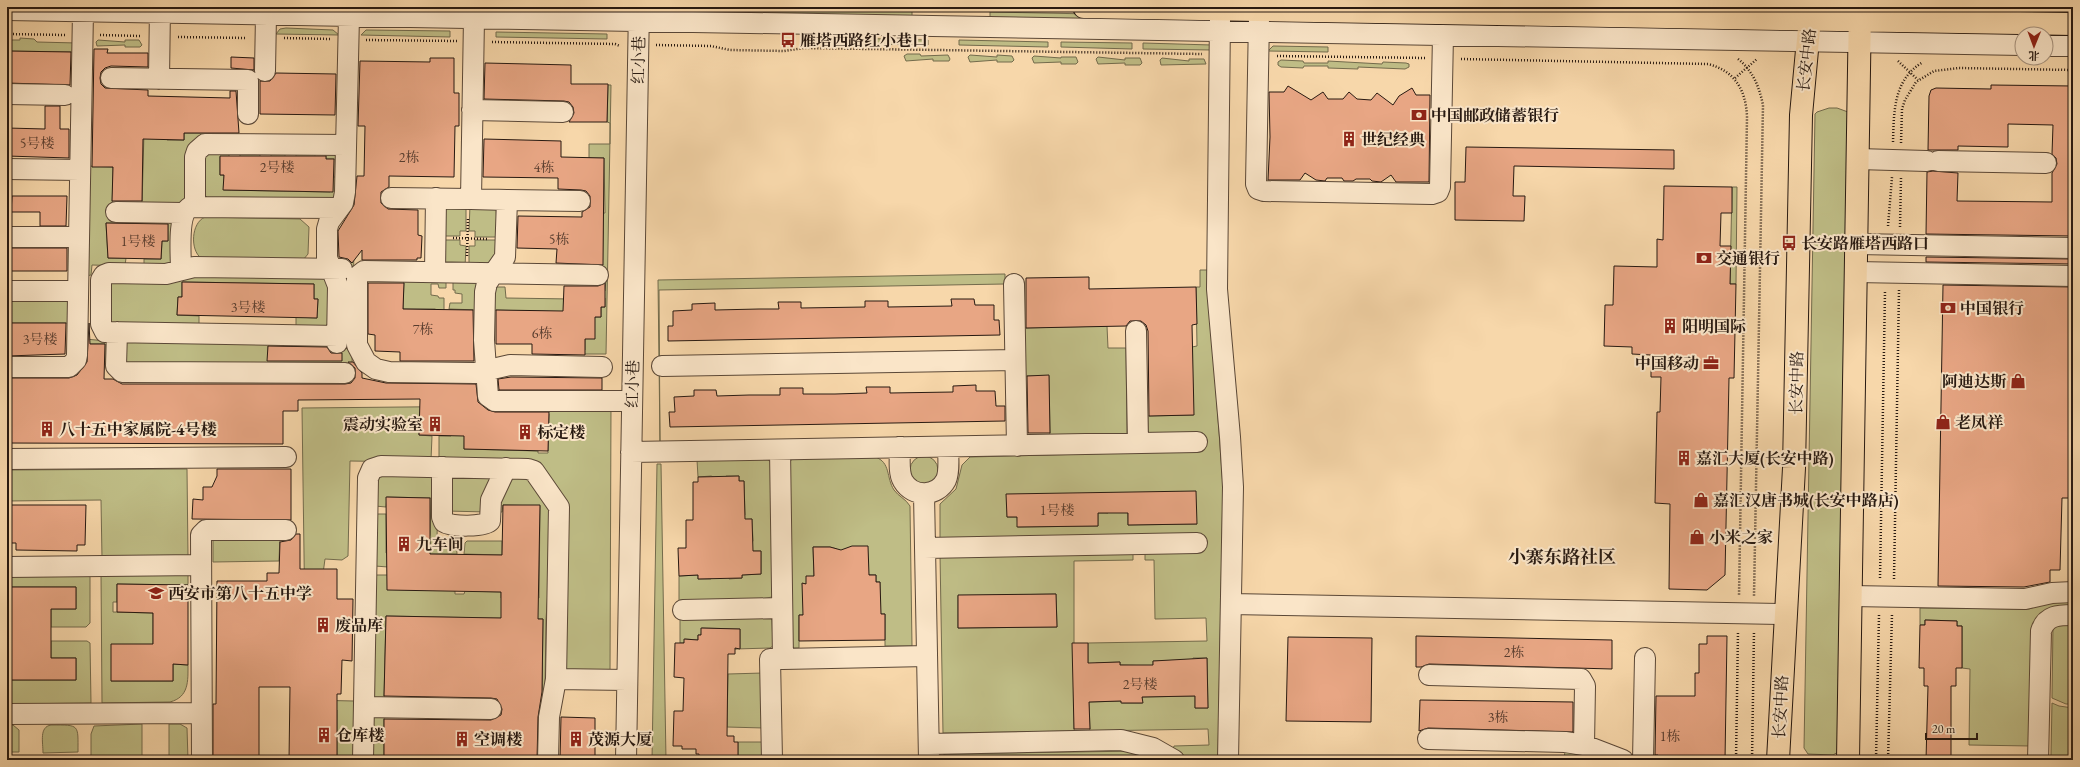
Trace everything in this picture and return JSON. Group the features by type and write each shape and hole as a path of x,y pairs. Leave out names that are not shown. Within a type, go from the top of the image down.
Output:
{"main road":[{"path":"1084,7 1259,10 1810,13 2073,24"},
{"name":"长安中路","path":"1778,760 1794,468 1801,115 1810,13"},
{"path":"1848,760 1860,14"}],"street":[{"path":"1221,9 1216,269 1218,317 1232,463 1228,760"},
{"path":"7,10 160,10 266,15 474,18 639,14 1259,32 2014,45"},
{"path":"159,79 160,10"},
{"path":"1259,10 1257,187 1264,191 1432,194 1440,190 1443,35"},
{"path":"7,367 69,366 73,364 77,355 83,11"},
{"name":"红小巷","path":"626,760 639,14"},
{"path":"265,71 266,15"},
{"path":"337,269 194,267 166,274 109,273 104,275 101,280 101,328 105,332 338,340 337,269 326,253 327,229 329,222 345,197 348,16"},
{"path":"470,199 474,18"},
{"path":"2054,46 2073,46"},
{"path":"111,78 248,80 248,114"},
{"path":"7,94 65,95"},
{"path":"472,110 563,112"},
{"path":"181,270 195,157 200,147 205,144 346,145"},
{"path":"1858,159 2046,163"},
{"path":"7,169 80,170"},
{"path":"391,198 580,201"},
{"path":"435,272 436,198"},
{"path":"507,200 506,251 504,260 487,283 485,292 484,340 488,370 488,396 492,400 632,401"},
{"path":"116,212 339,208"},
{"path":"7,237 79,237"},
{"path":"1857,244 2073,248"},
{"path":"598,275 364,271 359,274 356,338 362,356 371,366 382,371 475,373 510,365 602,367"},
{"path":"1856,272 2073,276"},
{"path":"1014,284 1017,446"},
{"path":"7,291 78,291"},
{"path":"1136,331 1138,443"},
{"path":"116,332 116,366 122,372 345,373"},
{"path":"662,366 1015,360"},
{"path":"631,452 1197,442"},
{"path":"900,448 903,480 912,490 924,494 934,492 941,487 946,479 948,447"},
{"path":"780,450 783,659"},
{"path":"7,459 286,457"},
{"path":"363,760 369,474 372,469 379,466 526,468 534,471 559,507 556,679 549,717 548,760"},
{"path":"442,467 442,520 449,524 470,525 486,524 490,520 492,500 506,468"},
{"path":"924,494 929,752 1120,740 1153,748 1174,760"},
{"path":"202,760 200,536 204,531 286,530"},
{"path":"925,548 1197,543"},
{"path":"7,567 200,565"},
{"path":"1851,596 2025,599 2057,592 2073,592"},
{"path":"1230,604 1786,614"},
{"path":"683,610 782,608"},
{"path":"2038,760 2041,631 2047,620 2053,616 2073,615"},
{"path":"772,760 770,659 927,656"},
{"path":"1643,760 1645,658"},
{"path":"1429,676 1581,679 1585,686 1584,745"},
{"path":"556,679 627,680"},
{"path":"364,707 491,709"},
{"path":"7,714 201,713"},
{"path":"1428,739 1565,742 1584,745 1623,760"}],"path":[{"path":"7,34 616,44 622,49"},
{"path":"1735,78 1763,54"},
{"path":"1731,55 1747,67 1759,86 1763,105 1752,760"},
{"path":"1894,58 1918,80"},
{"path":"1893,245 1897,160 1896,98 1900,85 1910,72 1926,60"},
{"path":"1893,245 1897,160 1902,109 1910,90 1918,80 1934,71 1946,68 2073,70"},
{"path":"467,260 470,199"},
{"path":"448,238 490,239"},
{"path":"1888,760 1886,597 1892,273"},
{"path":"1876,760 1886,597 1892,273"}],"shaded area":[{"path":"678,7 912,11 912,22 678,18"},
{"path":"990,12 1194,16 1193,27 990,23"},
{"path":"280,29 333,30 339,35 276,34"},
{"path":"366,30 450,31 450,37 361,35"},
{"path":"496,32 607,34 607,39 496,37"},
{"path":"804,37 928,40 928,45 804,43"},
{"path":"20,38 34,39 37,42 77,43 76,52 7,51 7,40 20,40"},
{"path":"98,40 125,42 125,40 139,40 142,45 140,47 125,47 125,45 97,46 96,42"},
{"path":"959,40 1048,42 1048,47 959,45"},
{"path":"1061,42 1132,43 1132,49 1061,47"},
{"path":"1143,43 1212,45 1212,50 1143,49"},
{"path":"1273,46 1328,47 1328,52 1268,51"},
{"path":"907,54 920,54 921,56 948,55 950,59 949,61 933,61 933,59 906,61 904,56"},
{"path":"970,55 997,57 997,55 1012,56 1014,60 1012,62 997,62 997,60 970,62 968,57"},
{"path":"1034,56 1061,58 1076,57 1078,62 1076,64 1061,64 1061,62 1034,63 1032,58"},
{"path":"1098,57 1125,60 1125,58 1140,58 1142,63 1140,65 1125,65 1125,63 1098,64 1096,59"},
{"path":"1162,58 1189,61 1189,59 1204,59 1206,64 1161,65 1160,60"},
{"path":"1281,60 1303,61 1304,63 1328,63 1328,61 1382,64 1383,62 1406,63 1409,64 1409,67 1405,69 1358,67 1358,69 1328,68 1328,66 1304,66 1303,68 1281,67 1278,65 1278,62"},
{"path":"608,85 611,85 610,139 610,123 607,122"},
{"path":"1829,108 1837,108 1848,112 1838,752 1833,755 1808,754 1804,748 1815,114"},
{"path":"352,126 356,126 352,366 129,365 125,363 125,342 327,343 327,347 268,346 268,358 340,354 343,344 349,343"},
{"path":"144,132 167,133 167,140 184,140 184,133 211,133 202,136 186,197 183,203 142,206"},
{"path":"87,141 88,166 113,167 112,217 172,220 172,264 144,266 144,259 161,259 162,241 168,241 168,224 106,223 108,258 126,258 125,266 92,265 91,275 86,276 85,339 107,341 107,363 83,376","holes":["85,344 105,344 105,360 85,360"]},
{"path":"589,144 610,144 606,354 562,354 562,350 585,350 585,339 591,317 601,317 601,307 605,307 605,298 601,298 601,292 605,291 606,280 602,280 603,231 600,213 605,213 604,158 589,158"},
{"path":"208,150 332,153 337,158 336,194 330,200 208,198 202,192 203,156","holes":["229,152 240,152 240,157 260,158 260,153 271,153 271,158 285,158 285,153 296,153 296,158 315,159 315,154 326,154 326,159 335,159 335,177 331,177 330,192 224,190 224,175 220,175 220,157 229,157"]},
{"path":"1732,187 1737,187 1736,284 1730,284"},
{"path":"443,205 466,205 466,231 460,231 460,236 443,236"},
{"path":"470,205 496,209 498,237 475,237 475,231 469,231"},
{"path":"205,217 300,219 309,227 308,254 303,260 201,258 195,249 194,237 197,225 200,220"},
{"path":"442,240 460,240 460,245 466,246 465,267 442,266"},
{"path":"475,240 498,240 495,264 469,267 469,246 475,246"},
{"path":"1200,270 1207,270 1223,486 1218,760 1186,760 1173,749 1174,746 1209,745 1208,729 1090,731 1089,702 1121,701 1122,703 1142,703 1142,697 1195,696 1195,708 1208,708 1207,658 1193,658 1193,664 1185,660 1153,661 1153,666 1120,665 1120,662 1096,663 1088,673 1088,643 1207,641 1206,618 1155,619 1154,560 1145,560 1145,550 1205,549 1205,537 940,541 940,504 956,489 962,465 970,457 1203,451 1203,433 1148,434 1148,416 1193,415 1192,347 1197,346 1196,287 1200,287","holes":["1127,493 1197,524 1128,525","1007,495 1108,513 1098,513 1098,526 1018,527 1017,517 1007,517"]},
{"path":"1005,274 1005,284 659,290 660,443 658,280"},
{"path":"189,275 317,276 329,280 328,326 296,328 296,317 317,318 318,299 314,299 314,284 182,282 182,297 178,297 177,315 199,316 199,326 109,325 110,280"},
{"path":"404,278 446,279 446,288 439,288 438,284 431,284 431,295 444,298 444,314 435,309 403,309"},
{"path":"453,279 479,283 479,310 449,309 450,303 462,303 462,294 455,293 455,290 453,290"},
{"path":"505,287 506,298 571,299 571,312 490,310 495,288"},
{"path":"7,298 68,301 71,323 7,323"},
{"path":"1107,326 1108,348 1126,348 1127,434 1050,436 1049,376 1025,376 1024,328"},
{"path":"611,405 610,675 561,675 564,506 534,464 439,459 439,436 451,436 452,413 420,412 419,435 432,436 431,460 418,462 350,461 348,556 342,560 325,559 306,698 302,408","holes":["465,413 549,414 548,453 538,453 538,451 464,449"]},
{"path":"924,456 934,460 938,470 934,480 924,484 914,480 910,470 914,460"},
{"path":"875,457 884,463 894,490 910,506 912,646 885,646 885,614 869,614 880,598 880,582 876,582 876,575 845,574 837,549 830,547 813,547 814,576 806,584 802,584 814,615 799,615 799,648 791,648 790,461 793,459"},
{"path":"767,459 771,462 774,594 772,597 761,599 679,601 679,576 698,575 698,579 711,579 712,575 729,575 729,579 742,578 742,575 761,574 761,551 745,551 753,541 752,519 739,520 745,515 744,481 739,481 739,476 726,476 726,481 711,476 698,477 697,460"},
{"path":"657,464 661,464 666,760 652,760"},
{"path":"187,469 188,557 102,558 101,500 7,501 7,470"},
{"path":"433,473 438,483 437,540 456,541 457,554 423,554 430,535 431,498 387,497 386,507 375,506 376,475"},
{"path":"491,474 488,512 446,511 449,475"},
{"path":"527,475 554,508 546,619 544,760 542,701 543,619 386,616 384,698 369,698 374,575 387,575 455,591 455,594 464,594 465,591 501,592 501,598 539,598 540,506 503,505 502,512 495,512 506,476"},
{"path":"375,514 386,514 386,553 388,553 388,567 375,566"},
{"path":"213,534 280,534 279,561 213,562"},
{"path":"467,541 502,541 502,555 464,554 465,543"},
{"path":"1133,551 1133,560 1074,561 1074,731 943,733 940,554","holes":["1056,594 1057,627 958,628 958,596"]},
{"path":"90,574 90,623 86,627 51,627 51,609 76,609 76,587 7,587 7,575"},
{"path":"101,574 188,574 188,585 117,584 117,602 113,602 113,612 153,613 153,644 111,681 173,681 173,664 188,665 186,688 181,696 176,700 170,702 102,703"},
{"path":"2073,599 2073,607 2048,610 2031,746 1969,745 1970,669 1962,668 1962,626 1957,626 1957,621 1925,620 1925,625 1920,625 1920,608 2029,609 2047,603"},
{"path":"770,618 772,620 773,646 770,648 735,649 740,648 740,629 702,628 701,635 698,635 698,640 685,639 684,643 680,643 680,619"},
{"path":"2073,623 2073,704 2066,704 2052,698 2053,625"},
{"path":"51,641 87,641 90,643 91,703 7,704 7,680 76,680 76,658 51,658"},
{"path":"763,673 764,728 727,727 728,674"},
{"path":"308,700 354,701 359,760 337,760 337,710 311,710 307,760"},
{"path":"2052,703 2059,706 2073,708 2073,757 2051,756"},
{"path":"369,716 384,716 384,759 451,760 368,760"},
{"path":"142,724 142,760 91,760 91,734 94,726"},
{"path":"169,724 180,724 187,728 188,760 169,760"},
{"path":"7,725 13,725 19,730 19,752 7,752"},
{"path":"67,725 75,728 78,736 78,752 43,753 43,732 47,726"},
{"path":"738,742 764,742 764,760 738,760"},
{"path":"1140,751 1161,760 944,760 944,754"},
{"path":"1565,751 1595,760 1564,760"}],"building":[{"path":"94,49 108,49 107,53 148,53 148,67 111,66 105,68 101,72 100,78 101,84 105,88 148,90 148,96 230,98 230,91 236,91 239,133 184,133 184,140 143,139 142,201 112,201 113,167 92,167"},
{"path":"7,51 71,52 70,85 7,83"},
{"path":"231,57 254,58 254,70 231,68"},
{"path":"430,58 454,58 454,93 459,93 459,126 455,126 454,177 389,176 389,187 381,192 381,203 388,209 418,210 418,235 422,236 421,258 417,258 417,260 362,260 362,250 352,263 348,259 339,257 338,231 354,205 357,176 364,176 365,126 358,126 360,61 430,62"},
{"path":"485,63 571,65 571,84 608,84 607,122 569,122 574,113 573,107 569,102 564,101 484,99"},
{"path":"276,73 336,74 335,115 260,114 260,81 270,81"},
{"path":"1991,85 2073,86 2073,125 2070,125 2069,203 2073,203 2073,236 1926,234 1927,172 1958,173 1957,201 2052,202 2052,173 2057,164 2056,158 2052,154 2053,125 2008,124 2008,147 1958,146 1958,150 1928,150 1929,96 1931,90 1936,88 1991,89"},
{"name":"世纪经典","path":"1288,86 1311,100 1323,92 1328,99 1343,99 1349,92 1357,99 1371,100 1377,93 1393,105 1399,96 1412,88 1416,95 1430,95 1429,182 1396,182 1391,175 1381,182 1372,181 1370,179 1344,181 1342,178 1327,178 1325,181 1316,180 1305,173 1300,180 1268,180 1270,137 1269,92 1284,92"},
{"path":"45,106 60,106 60,129 69,129 69,158 7,156 7,128 45,129"},
{"path":"484,139 561,141 561,157 604,158 603,265 556,263 557,249 517,248 518,216 582,217 582,212 590,207 590,196 586,191 558,189 558,178 483,177"},
{"path":"1466,147 1674,150 1674,169 1514,166 1513,196 1525,196 1524,221 1455,220 1455,182 1465,182"},
{"path":"220,156 326,156 326,159 334,159 333,192 223,190 224,175 220,175"},
{"path":"1664,186 1732,187 1732,213 1721,213 1720,246 1731,246 1730,284 1736,284 1734,378 1729,378 1725,575 1707,590 1669,589 1670,504 1655,503 1657,412 1660,412 1661,377 1651,377 1651,355 1632,354 1632,347 1604,346 1605,305 1613,305 1614,266 1657,267 1657,239 1663,240"},
{"path":"12,196 67,196 66,226 40,226 40,212 11,212"},
{"path":"106,223 168,224 168,241 162,241 161,259 108,258"},
{"path":"7,248 67,248 67,271 7,271"},
{"path":"1926,257 2073,259 2073,264 1926,262"},
{"path":"1089,277 1089,289 1196,287 1197,324 1192,325 1194,415 1149,416 1148,331 1146,325 1141,321 1130,321 1126,326 1026,328 1026,278"},
{"path":"182,282 314,284 314,299 318,299 317,318 177,315 178,297 182,297"},
{"path":"368,283 404,283 403,309 473,310 474,361 400,361 400,352 375,351 375,335 368,334"},
{"path":"605,283 605,307 601,307 601,317 595,317 595,339 585,339 585,355 532,354 532,344 496,344 496,310 563,311 564,286 598,286"},
{"path":"1943,285 2073,287 2073,498 2062,498 2060,570 2050,570 2050,582 2024,587 1938,586"},
{"path":"951,299 974,299 975,305 994,305 994,320 999,320 1000,335 668,341 668,326 673,326 673,311 692,310 692,304 715,303 715,310 779,309 778,302 801,302 801,308 865,307 865,301 888,301 888,307 952,306"},
{"path":"7,323 66,323 65,354 7,356"},
{"path":"89,323 90,344 105,344 104,379 113,379 122,384 345,384 351,383 355,378 355,368 348,362 353,362 362,373 362,378 386,383 476,384 478,402 488,410 495,412 549,412 548,451 464,449 464,436 419,435 420,399 298,400 298,411 283,411 283,444 7,443 7,378 69,378 77,375 87,362"},
{"path":"268,346 327,347 331,353 342,353 342,361 267,361"},
{"path":"1049,375 1050,433 1028,433 1027,376"},
{"path":"511,377 602,378 602,390 499,390 498,379"},
{"path":"976,385 976,391 995,391 996,406 1005,406 1005,421 670,427 669,412 675,412 674,397 694,396 694,390 716,390 717,396 780,395 780,388 803,388 803,394 867,393 866,387 890,387 890,393 953,392 953,386"},
{"path":"217,469 291,469 291,520 192,519 193,499 203,500 203,487 212,487 217,476"},
{"path":"739,476 739,481 744,481 745,519 752,519 753,551 761,551 761,574 742,575 742,578 698,579 698,575 679,576 678,548 686,548 686,520 693,520 693,482 698,482 698,477"},
{"path":"1196,491 1197,524 1128,525 1128,513 1098,513 1098,526 1017,527 1017,517 1007,517 1006,494"},
{"path":"386,497 430,498 430,554 502,555 503,505 540,505 538,619 543,619 542,692 538,717 537,760 384,759 384,719 491,720 501,715 502,709 497,699 491,698 384,696 386,616 501,618 501,592 387,590"},
{"path":"7,505 86,505 85,545 77,545 77,551 16,550 16,543 7,543"},
{"path":"296,534 300,534 300,569 337,569 337,599 353,599 352,661 342,660 341,694 337,694 337,760 289,760 290,687 259,687 259,760 213,760 213,704 216,704 217,581 267,581 267,573 279,573 280,542 291,540"},
{"path":"852,546 868,546 869,575 876,575 876,582 880,582 881,614 885,614 885,640 799,641 799,615 803,615 802,583 806,584 806,576 814,576 813,547 830,547 841,550"},
{"path":"117,584 188,585 188,665 173,664 173,681 111,681 111,644 153,644 153,613 117,612"},
{"path":"7,587 76,587 76,609 51,609 51,658 76,658 76,680 7,680 7,663 10,663 10,603 7,603"},
{"path":"1056,594 1057,627 958,628 958,595"},
{"path":"1925,620 1957,621 1957,626 1962,626 1962,668 1956,668 1956,686 1951,686 1951,760 1926,760 1928,686 1924,686 1924,668 1919,668 1920,625 1925,625"},
{"path":"701,628 740,629 740,649 735,648 735,654 728,654 727,736 734,736 734,742 738,742 738,760 699,760 699,754 696,754 696,749 682,749 682,746 673,746 674,711 683,711 684,678 674,677 675,643 684,643 684,639 698,640 698,635 701,635"},
{"path":"1416,636 1612,640 1612,669 1429,664 1416,667"},
{"path":"1707,636 1727,636 1725,760 1658,760 1658,755 1655,755 1656,696 1695,696 1695,673 1699,673 1699,644 1707,644"},
{"path":"1288,637 1372,638 1371,722 1286,721"},
{"path":"1072,643 1088,643 1088,663 1120,662 1120,665 1153,665 1153,661 1207,658 1208,708 1195,708 1195,696 1142,697 1143,703 1121,703 1121,701 1089,702 1090,729 1074,729"},
{"path":"1420,700 1573,702 1573,732 1428,728 1419,731"},
{"name":"茂源大厦","path":"561,717 595,718 595,760 560,760"}],"place":[{"name":"雁塔西路红小巷口","path":"788,40"},
{"name":"中国邮政储蓄银行","path":"1419,115"},
{"name":"世纪经典","path":"1349,139"},
{"name":"长安路雁塔西路口","path":"1789,243"},
{"name":"交通银行","path":"1704,258"},
{"name":"中国银行","path":"1948,308"},
{"name":"阳明国际","path":"1670,326"},
{"name":"中国移动","path":"1711,363"},
{"name":"阿迪达斯","path":"2018,381"},
{"name":"老凤祥","path":"1943,422"},
{"name":"震动实验室","path":"435,424"},
{"name":"八十五中家属院-4号楼","path":"47,429"},
{"name":"标定楼","path":"525,432"},
{"name":"嘉汇大厦(长安中路)","path":"1684,458"},
{"name":"嘉汇汉唐书城(长安中路店)","path":"1701,500"},
{"name":"小米之家","path":"1697,537"},
{"name":"九车间","path":"404,544"},
{"name":"西安市第八十五中学","path":"156,593"},
{"name":"废品库","path":"323,625"},
{"name":"仓库楼","path":"324,735"},
{"name":"空调楼","path":"462,739"},
{"name":"茂源大厦","path":"576,739"}],"district":[{"name":"小寨东路社区","path":"1562,557"}]}
